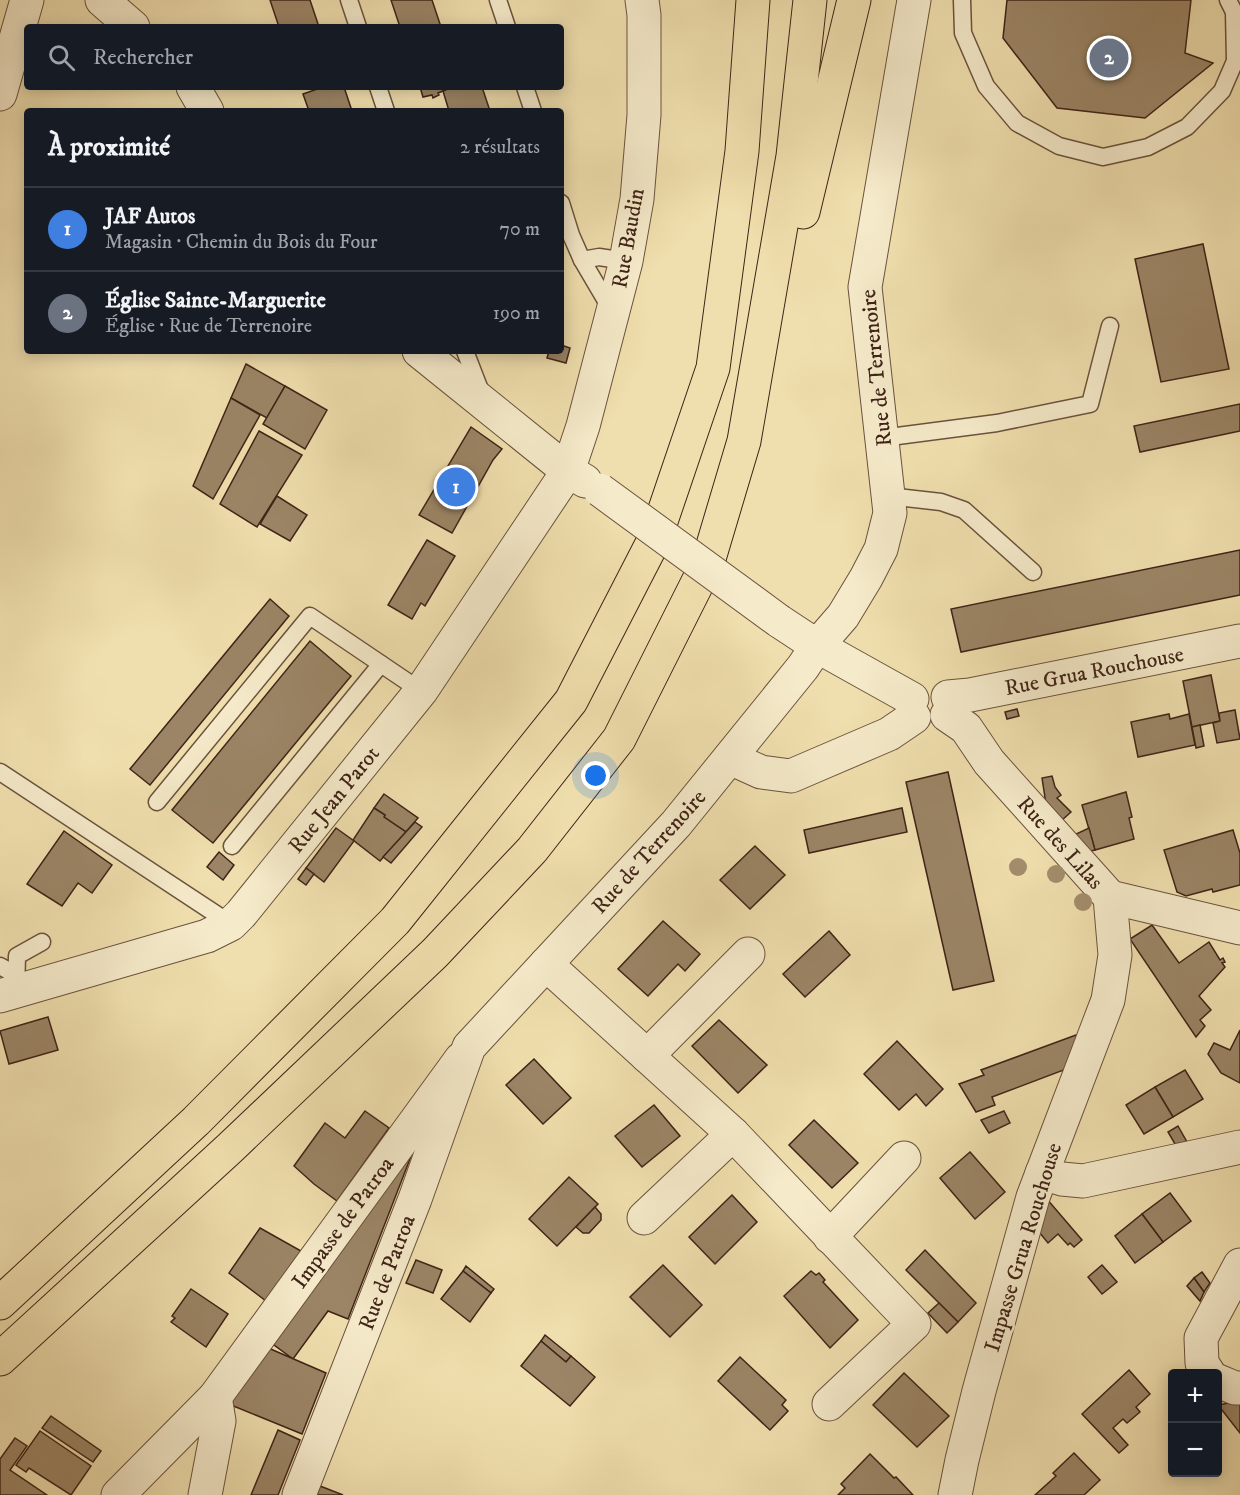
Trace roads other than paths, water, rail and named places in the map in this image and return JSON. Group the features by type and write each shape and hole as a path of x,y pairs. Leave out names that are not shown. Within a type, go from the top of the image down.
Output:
{"highway":[{"path":"0,1303 196,1121 396,921 571,701 656,536 712,368 742,151 753,0"},
{"path":"744,441 793,156 810,0"},
{"path":"0,1359 230,1148 435,953 532,850 619,739 708,562 744,441 815,164 854,0"}],"street":[{"path":"0,94 27,0"},
{"path":"102,0 130,24"},
{"name":"Rue Baudin","path":"568,471 583,426 626,261 636,199 644,115 642,0"},
{"name":"Rue de Terrenoire","path":"469,1047 676,824 843,616 881,549 890,513 865,287 914,0"},
{"path":"195,90 205,108"},
{"path":"423,354 568,471 600,490 779,621 913,708"},
{"name":"Rue Jean Parot","path":"8,982 207,936 231,924 421,691 568,471"},
{"name":"Rue Grua Rouchouse","path":"947,706 970,695 1240,641"},
{"path":"730,758 761,772 791,776 889,734 913,708 917,691 925,686 934,686 943,690 947,706"},
{"name":"Rue des Lilas","path":"947,706 966,728 989,762 1110,897 1240,928"},
{"name":"Impasse Grua Rouchouse","path":"955,1495 982,1380 1033,1197 1108,1000 1116,955 1110,897"},
{"path":"647,1056 748,954"},
{"path":"546,964 732,1134 914,1324 829,1404"},
{"name":"Impasse de Patroa","path":"118,1495 215,1397 469,1047"},
{"name":"Rue de Patroa","path":"299,1495 415,1199 469,1047"},
{"path":"644,1218 732,1134"},
{"path":"1042,1173 1062,1179 1083,1181 1240,1147"},
{"path":"830,1237 904,1158"},
{"path":"1206,1369 1202,1363 1201,1338 1240,1265"},
{"path":"1222,1383 1240,1388"},
{"path":"204,1495 219,1421 215,1397"}],"lane":[{"path":"349,0 357,24"},
{"path":"498,0 506,24"},
{"path":"962,0 963,33 986,86 1017,123 1059,146 1102,157 1148,147 1187,127 1222,91 1235,61 1234,12 1228,0"},
{"path":"379,90 385,108"},
{"path":"526,90 532,108"},
{"path":"564,212 582,260 613,311"},
{"path":"582,260 599,257 626,261"},
{"path":"882,438 997,423 1090,404 1110,326"},
{"path":"466,354 486,405"},
{"path":"888,496 941,502 964,510 1033,572"},
{"path":"157,802 310,616 421,691"},
{"path":"232,846 381,664"},
{"path":"0,772 231,924"},
{"path":"8,982 17,956 42,942"}],"place":[{"name":"Église Sainte-Marguerite","path":"1109,58"},
{"name":"JAF Autos","path":"456,487"}]}
